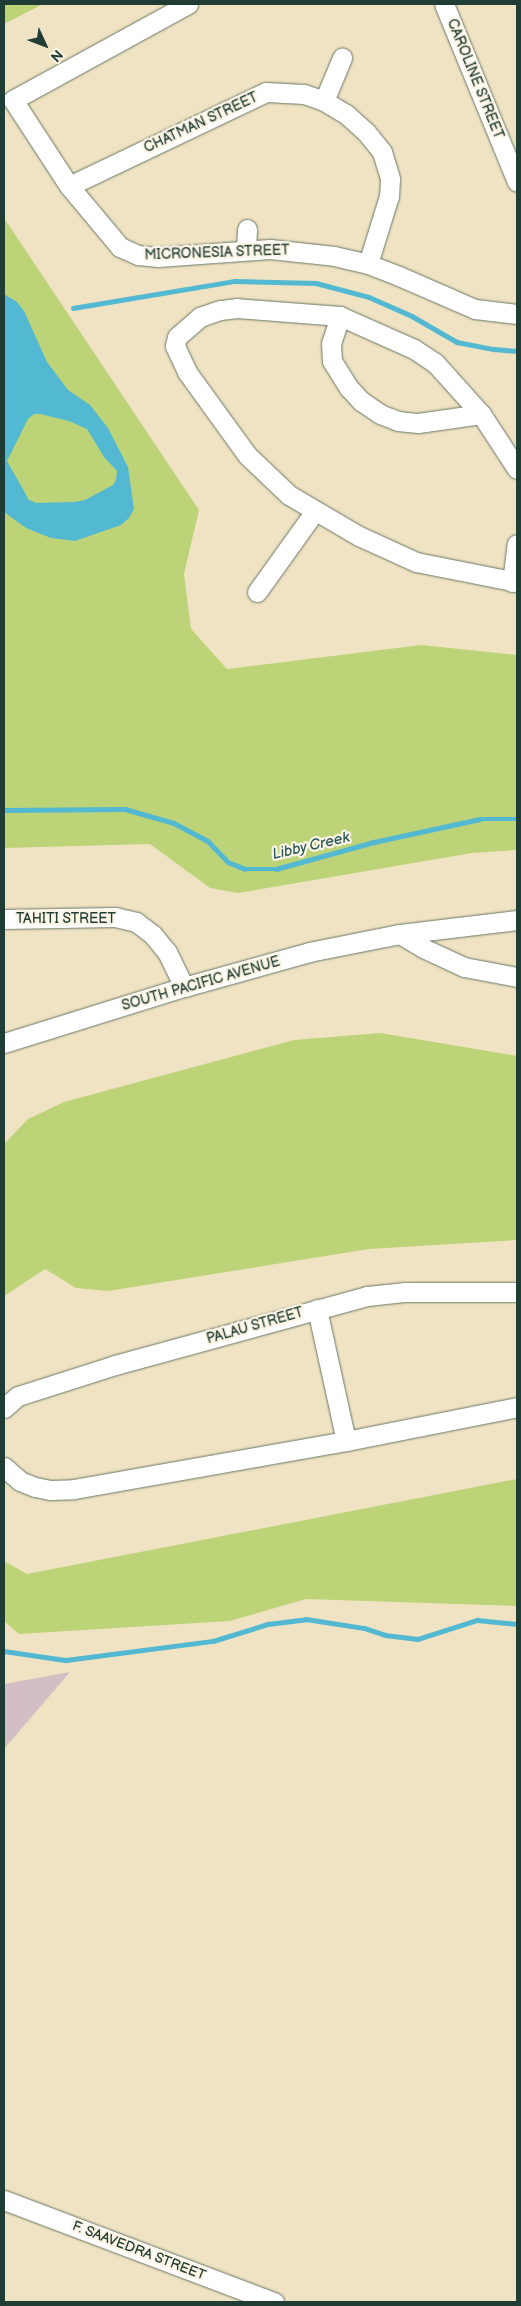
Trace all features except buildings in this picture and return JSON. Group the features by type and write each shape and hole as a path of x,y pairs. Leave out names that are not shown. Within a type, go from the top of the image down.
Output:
{"street":[{"name":"MICRONESIA STREET","path":"188,4 13,100 68,186 107,234 126,251 138,255 158,257 246,249 305,252 334,256 368,264 475,309 517,314"},
{"name":"CAROLINE STREET","path":"444,4 517,182"},
{"path":"324,101 342,58"},
{"name":"CHATMAN STREET","path":"68,186 266,92 304,94 324,101 346,114 366,132 382,152 388,167 390,179 389,196 368,264"},
{"path":"246,249 247,229"},
{"path":"517,469 481,414 435,363 414,349 340,316 237,308 220,310 200,317 176,337 175,346 186,372 247,455 290,495 315,511 359,536 416,562 515,582 517,544"},
{"path":"340,316 331,343 332,361 349,388 361,401 380,414 398,421 418,423 481,414"},
{"path":"257,592 315,511"},
{"name":"TAHITI STREET","path":"4,919 115,917 136,922 153,935 167,952 184,987"},
{"name":"SOUTH PACIFIC AVENUE","path":"4,1043 184,987 309,952 400,934 517,920"},
{"path":"400,934 423,948 464,966 517,977"},
{"name":"PALAU STREET","path":"4,1408 18,1396 97,1371 317,1309 388,1292 517,1292"},
{"path":"317,1309 346,1441"},
{"path":"4,1467 20,1481 35,1487 51,1490 74,1489 346,1441 517,1407"},
{"name":"F. SAAVEDRA STREET","path":"4,2200 274,2302"}],"shaded area":[{"path":"70,1672 4,1749 4,1684"}],"green space":[{"path":"4,4 43,4 4,24"},
{"path":"4,218 199,510 184,574 191,629 227,669 421,645 517,655 517,850 472,853 238,893 210,888 150,844 4,848"},
{"path":"380,1033 517,1056 517,1240 369,1249 108,1291 76,1288 45,1269 4,1296 4,1144 28,1119 64,1102 294,1040"},
{"path":"517,1479 517,1606 306,1599 230,1621 19,1634 4,1621 4,1561 27,1574"}],"water":[{"path":"4,294 17,302 24,311 47,362 68,390 90,405 108,428 128,467 134,509 129,518 121,525 75,541 51,538 26,528 4,512","holes":["34,414 69,421 87,429 104,457 117,471 116,480 113,485 85,500 74,502 36,503 29,500 7,461 28,419"]}],"waterway":[{"path":"73,308 235,281 316,283 369,297 412,316 457,342 517,351"},
{"name":"Libby Creek","path":"4,810 125,809 174,823 208,841 228,862 245,869 276,869 374,842 480,819 517,819"},
{"path":"4,1651 66,1660 213,1641 268,1624 306,1619 364,1628 385,1635 418,1639 477,1620 517,1624"}]}
